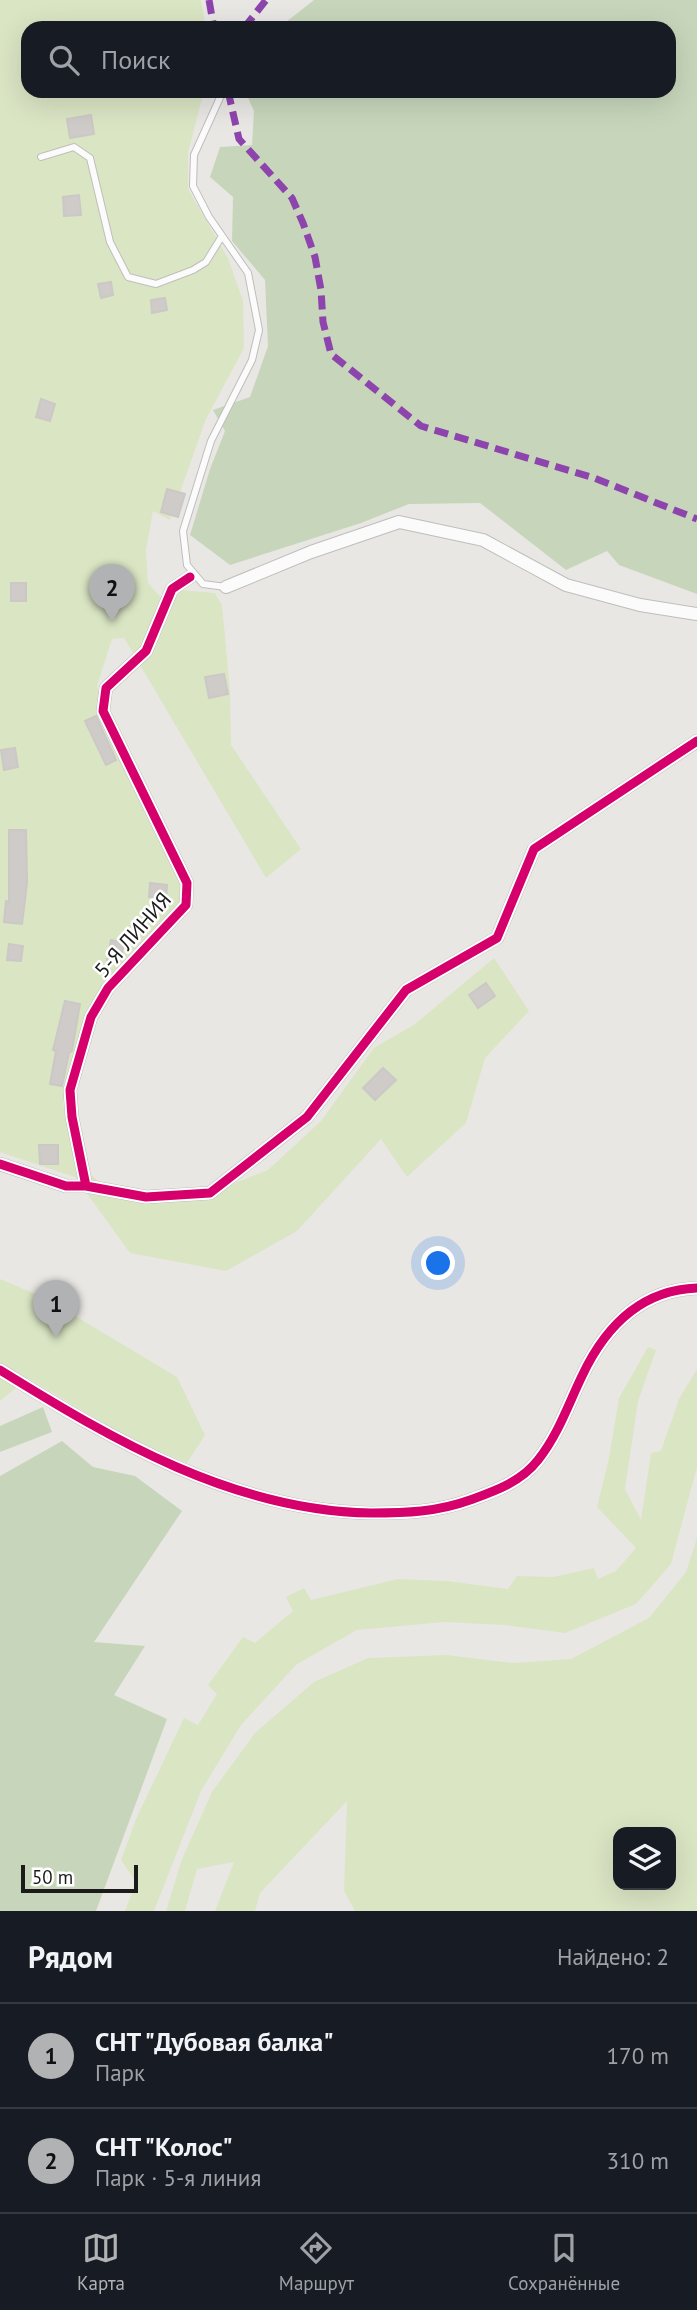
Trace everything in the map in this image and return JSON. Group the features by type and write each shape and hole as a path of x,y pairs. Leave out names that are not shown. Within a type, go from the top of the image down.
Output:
{"street":[{"path":"226,587 311,552 399,522 484,540 566,585 640,605 697,614"},
{"name":"5-Я ЛИНИЯ","path":"86,1186 72,1117 70,1090 91,1017 108,988 186,905 187,883 103,711 104,697 106,688 146,651 172,589 190,577"},
{"path":"0,1164 66,1186 86,1186 146,1197 210,1193 307,1117 406,990 497,938 534,849 697,741"},
{"path":"0,1370 147,1454 249,1495 298,1506 350,1513 426,1512 472,1499 520,1478 537,1462 554,1437 582,1374 600,1345 622,1319 640,1304 657,1295 678,1289 697,1288"}],"lane":[{"path":"220,98 194,155 193,186 222,236 248,273 259,330 252,360 211,441 183,531 187,565 203,584 226,587"},
{"path":"41,157 75,147 90,158 110,242 128,277 156,284 193,270 206,262 222,236"}],"green space":[{"path":"0,0 201,0 205,21 21,21 21,98 202,98 188,153 188,189 228,258 243,301 244,348 206,419 170,520 153,511 146,550 148,583 169,607 181,590 215,593 222,605 230,691 231,745 301,849 266,878 124,638 112,639 97,686 118,746 183,882 181,905 120,967 86,1011 63,1103 74,1160 119,1199 210,1193 268,1170 321,1121 374,1048 415,1024 494,958 529,1011 485,1058 466,1123 407,1177 381,1139 297,1231 226,1271 130,1253 75,1177 0,1152"},
{"path":"314,0 697,0 697,594 619,565 607,551 566,570 480,503 409,504 361,523 230,565 190,535 225,431 213,410 250,397 268,346 265,280 232,241 233,197 210,177 220,147 252,145 254,111 248,98 676,98 676,21 287,21"},
{"path":"0,1279 45,1298 177,1377 205,1435 187,1463 127,1437 28,1378 0,1401"},
{"path":"648,1347 656,1350 638,1401 625,1489 641,1520 651,1453 661,1451 679,1399 697,1369 697,1467 671,1564 636,1604 565,1633 504,1625 444,1622 357,1630 297,1664 241,1725 201,1791 154,1911 125,1911 136,1882 121,1860 136,1819 184,1718 198,1725 217,1694 208,1685 243,1637 255,1643 293,1611 286,1597 304,1588 311,1600 398,1579 447,1581 508,1589 517,1576 553,1577 594,1568 598,1579 616,1571 636,1548 597,1507 619,1398"},
{"path":"43,1407 52,1432 0,1452 0,1426"},
{"path":"62,1441 93,1467 135,1476 182,1511 94,1642 145,1646 114,1695 167,1719 96,1911 0,1911 0,1476"},
{"path":"697,1538 697,1911 355,1911 344,1891 347,1801 260,1893 255,1911 215,1911 234,1862 197,1869 185,1911 166,1911 182,1859 212,1792 255,1733 314,1682 368,1658 447,1655 513,1663 571,1659 649,1618 686,1572"}],"building":[{"path":"91,115 94,134 70,138 67,119"},
{"path":"79,195 81,215 64,216 63,197"},
{"path":"111,282 113,295 101,298 98,284"},
{"path":"165,298 167,310 152,313 151,300"},
{"path":"41,399 55,404 50,421 36,417"},
{"path":"167,489 185,494 178,517 161,512"},
{"path":"11,583 26,583 26,601 11,601"},
{"path":"224,674 228,694 209,698 205,677"},
{"path":"96,716 116,760 106,765 85,721"},
{"path":"15,748 18,767 4,770 1,750"},
{"path":"9,830 26,830 27,883 22,924 4,922 6,901 9,902"},
{"path":"150,883 167,885 166,899 149,897"},
{"path":"111,940 124,943 120,962 107,960"},
{"path":"9,944 23,946 21,961 7,960"},
{"path":"486,983 495,996 478,1008 469,995"},
{"path":"65,1001 80,1004 72,1051 69,1053 62,1086 50,1084 56,1051 53,1050"},
{"path":"383,1068 396,1080 375,1100 363,1088"},
{"path":"39,1145 58,1145 58,1164 40,1164"}],"marked path":[{"path":"209,0 213,21"},
{"path":"250,21 266,0"},
{"path":"230,98 239,139 292,198 303,223 315,257 323,322 331,354 421,426 594,478 697,519"}],"cycle path":[{"path":"0,1164 66,1186 86,1186 72,1117 70,1090 91,1017 108,988 186,905 187,883 103,711 106,688 146,651 172,589 190,577"},
{"path":"86,1186 146,1197 210,1193 307,1117 406,990 497,938 534,849 697,741"},
{"path":"0,1370 86,1422 176,1467 223,1485 271,1500 320,1509 371,1513 421,1511 470,1500 498,1489 524,1474 538,1460 551,1440 591,1358 614,1327 627,1314 659,1296 677,1290 697,1288"}],"place":[{"name":"СНТ \"Колос\"","path":"112,622"},
{"name":"СНТ \"Дубовая балка\"","path":"56,1338"}]}
